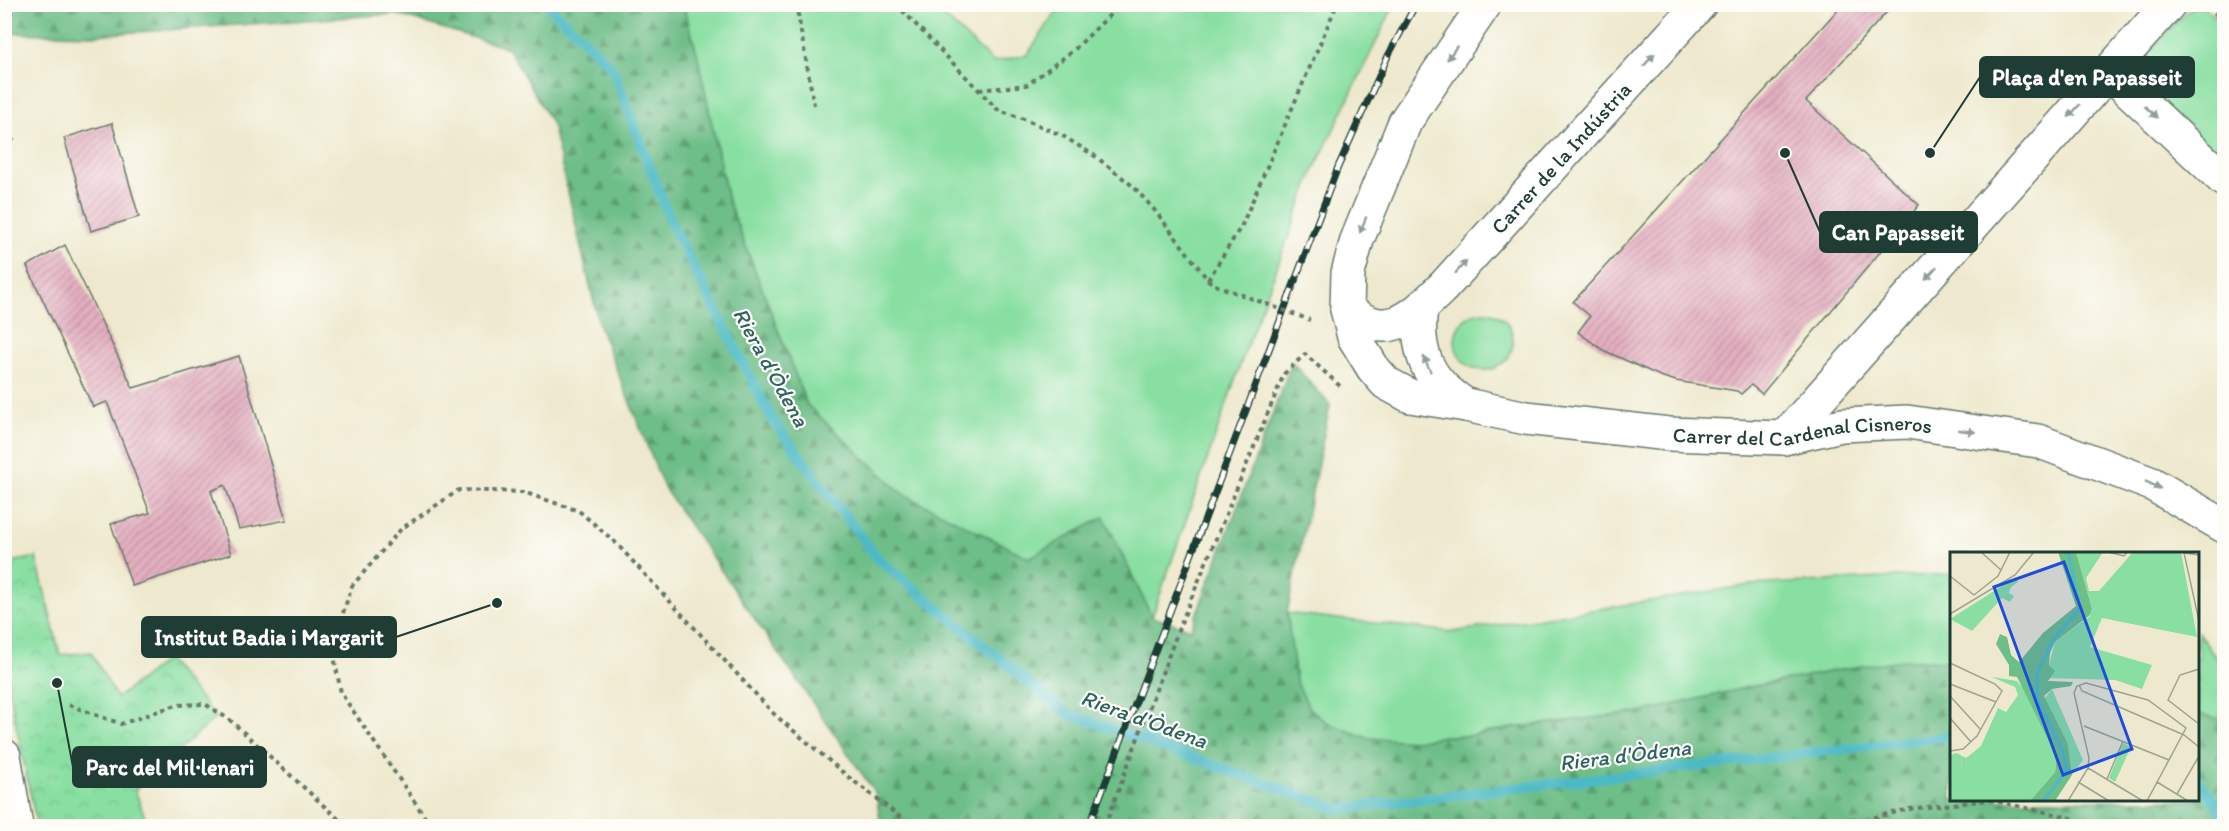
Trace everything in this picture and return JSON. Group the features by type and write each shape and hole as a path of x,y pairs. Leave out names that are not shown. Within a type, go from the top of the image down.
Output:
{"street":[{"name":"Carrer del Cardenal Cisneros","path":"1485,4 1405,122 1357,240 1348,273 1347,309 1354,337 1373,368 1386,383 1410,396 1526,418 1669,434 1784,438 1842,425 1907,422 2038,441 2152,484 2224,526"},
{"path":"1784,438 2169,4"},
{"name":"Carrer de la Indústria","path":"1347,309 1360,320 1375,325 1392,325 1408,319 1421,309 1691,8"},
{"path":"2109,72 2224,180"},
{"path":"1421,309 1419,341 1427,365 1440,385 1466,405"},
{"path":"4,756 16,826"},
{"path":"4,813 10,826"}],"path":[{"path":"796,4 814,105"},
{"path":"896,4 997,109 1063,136 1125,179 1157,213 1208,280 1215,285 1310,320"},
{"path":"979,90 1027,84 1074,50 1121,4"},
{"path":"1208,280 1242,225 1337,4"},
{"path":"4,135 14,141"},
{"path":"1105,826 1179,628 1284,374 1305,354 1353,398 1373,368"},
{"path":"431,826 341,693 332,646 352,586 401,530 459,490 523,492 579,511 615,542 775,715 846,775 904,820 960,826"},
{"path":"69,705 121,724 176,705 205,704 230,720 346,826"},
{"path":"1839,826 1909,809 1981,801"},
{"path":"1995,801 2068,817 2091,826"}],"green space":[{"path":"5,4 683,5 697,53 728,201 807,405 903,494 1029,558 1104,517 1152,617 1191,629 1292,362 1330,405 1287,613 1296,681 1309,708 1326,722 1367,738 1416,741 1445,736 1469,736 1518,727 1642,712 1745,688 1860,666 1903,660 1950,661 1950,801 2199,801 2199,714 2224,720 2224,826 2031,826 2017,819 1968,826 881,826 876,794 664,488 600,328 552,124 508,48 395,14 93,35 5,33"},
{"path":"683,5 932,5 993,62 1027,55 1061,5 1394,5 1313,172 1244,354 1152,617 1104,517 1029,558 903,494 807,405 728,201 697,53"},
{"path":"2197,5 2202,5 2224,24 2224,163 2128,74 2185,13"},
{"path":"1478,312 1490,312 1505,320 1513,335 1513,347 1505,362 1490,370 1478,370 1463,362 1455,347 1455,335 1463,320"},
{"path":"36,557 60,655 91,652 117,698 167,659 216,717 135,790 148,826 37,826 5,672 5,563"},
{"path":"1950,574 1950,661 1922,660 1840,670 1745,688 1642,713 1416,741 1367,738 1326,722 1309,708 1296,681 1287,613 1453,632 1750,585"},
{"path":"2199,633 2224,670 2224,720 2199,714"},
{"path":"2017,819 2031,826 1968,826"}],"building":[{"path":"1843,4 1894,4 1806,101 1919,205 1762,394 1751,385 1741,394 1737,391 1676,381 1660,376 1603,350 1578,332 1590,316 1573,302"},
{"path":"2224,4 2224,24 2214,14"},
{"path":"112,123 139,217 91,231 64,138"},
{"path":"65,245 133,388 239,356 287,520 239,529 225,485 211,491 231,554 132,586 111,524 150,513 107,402 93,407 27,266"}],"waterway":[{"name":"Riera d'Òdena","path":"544,4 549,6 612,67 671,223 772,419 878,559 1066,713 1338,809 1950,736"},
{"name":"Riera d'Òdena","path":"2199,781 2224,815"}],"railway":[{"path":"1089,826 1338,167 1388,56 1416,4"}],"place":[{"name":"Can Papasseit","path":"1785,153"},
{"name":"Plaça d'en Papasseit","path":"1930,153"},
{"name":"Institut Badia i Margarit","path":"497,603"},
{"name":"Parc del Mil·lenari","path":"57,683"}]}
